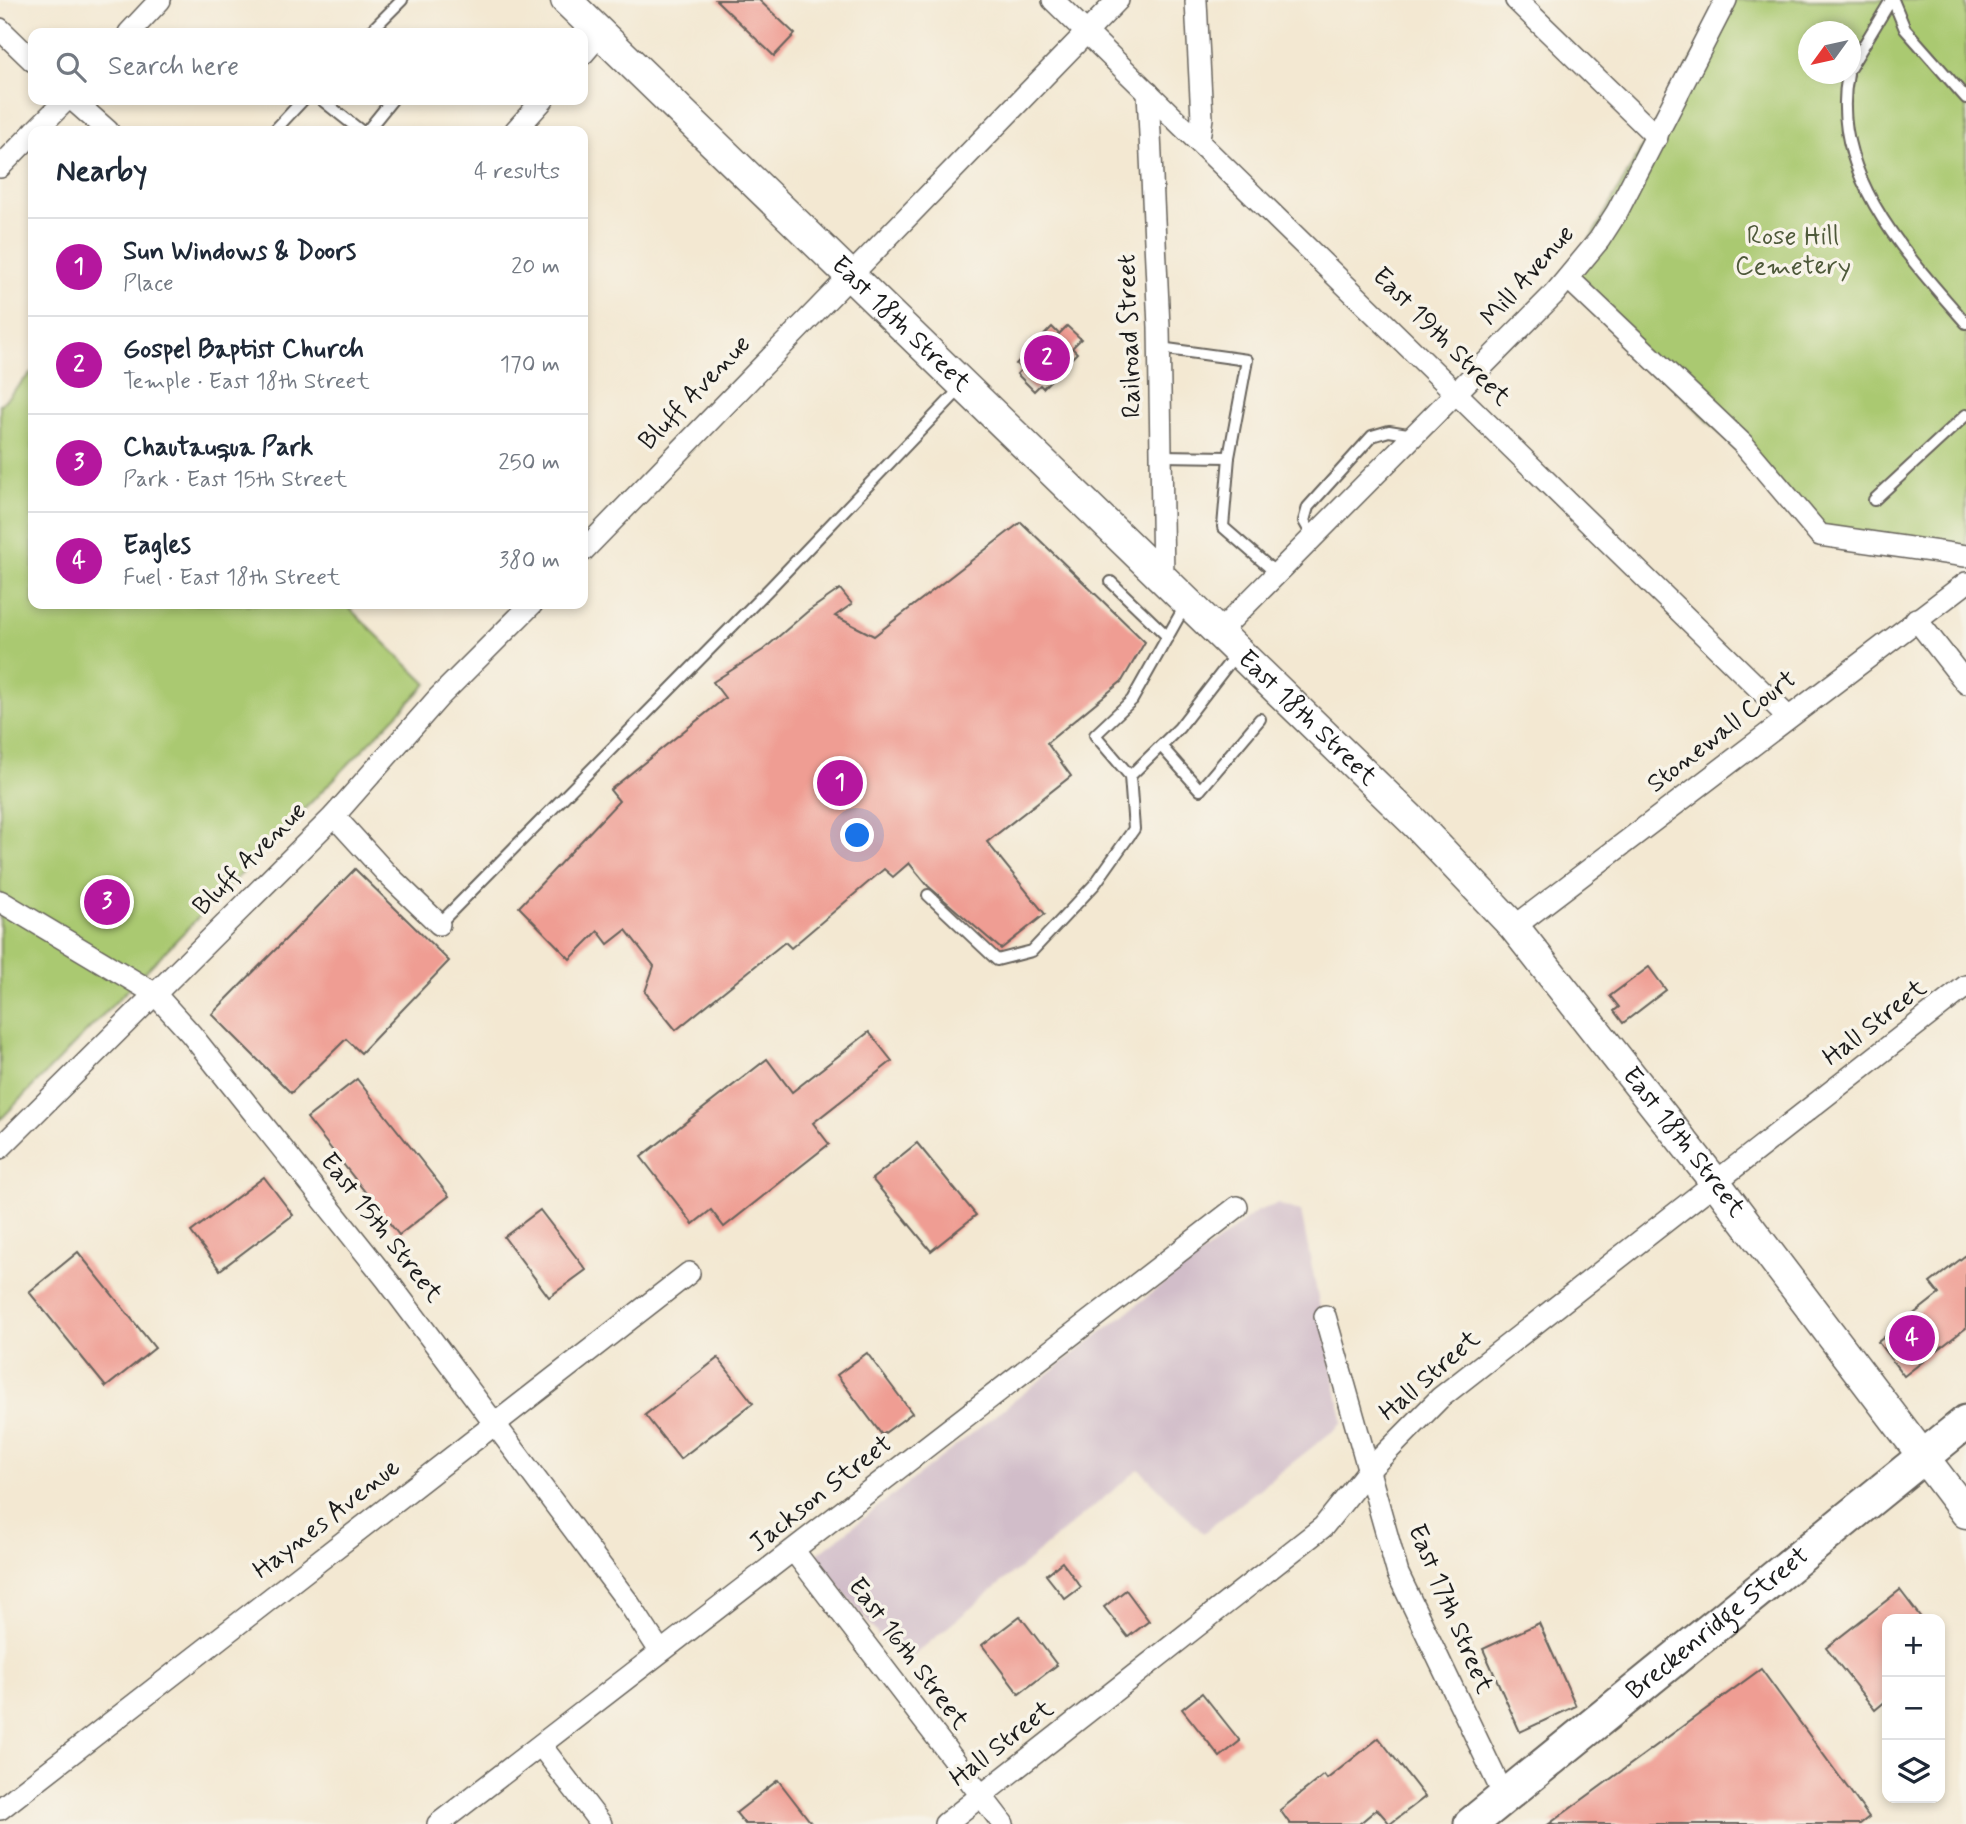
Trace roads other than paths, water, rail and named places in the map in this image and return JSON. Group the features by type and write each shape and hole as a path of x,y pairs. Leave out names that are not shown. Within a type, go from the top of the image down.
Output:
{"main road":[{"name":"Breckenridge Street","path":"1471,1824 1966,1422"}],"street":[{"path":"134,28 160,0"},
{"name":"East 18th Street","path":"566,0 583,28"},
{"name":"East 19th Street","path":"1053,0 1199,139 1457,391 1522,459 1788,717"},
{"path":"1087,33 1118,0"},
{"path":"1516,0 1657,137"},
{"name":"Mill Avenue","path":"1229,642 1277,574 1568,278 1617,212 1726,0"},
{"path":"1196,1 1202,118 1199,139"},
{"path":"0,29 28,56"},
{"name":"Bluff Avenue","path":"588,546 1087,33"},
{"name":"East 18th Street","path":"592,44 850,276 1416,824 1514,927 1715,1182 1966,1513"},
{"name":"Railroad Street","path":"1148,92 1160,348 1163,579"},
{"path":"40,126 61,105"},
{"path":"79,105 102,126"},
{"path":"520,126 538,105"},
{"path":"0,167 28,138"},
{"path":"1568,278 1743,444 1821,534 1966,556"},
{"name":"Stonewall Court","path":"1514,927 1966,583"},
{"name":"Bluff Avenue","path":"0,1148 334,816 439,697 527,609"},
{"path":"1916,619 1966,683"},
{"path":"334,816 387,874 439,924"},
{"name":"East 15th Street","path":"0,901 154,993 191,1034 387,1280 628,1602 660,1651"},
{"name":"Hall Street","path":"945,1824 1322,1527 1367,1472 1440,1398 1966,986"},
{"name":"Jackson Street","path":"438,1824 1237,1208"},
{"name":"Haynes Avenue","path":"0,1809 689,1273"},
{"name":"East 17th Street","path":"1325,1316 1398,1574 1505,1798"},
{"name":"East 16th Street","path":"794,1551 1003,1824"},
{"path":"541,1746 601,1824"}],"lane":[{"path":"374,28 402,0"},
{"path":"1861,50 1892,0"},
{"path":"1892,0 1905,29 1966,98"},
{"path":"1846,84 1842,102 1846,136 1858,173 1882,217 1922,273 1966,323"},
{"path":"279,126 298,105"},
{"path":"328,105 355,126"},
{"path":"372,126 388,105"},
{"path":"1160,348 1247,360 1229,457 1223,527 1277,574"},
{"path":"439,924 772,586 963,386"},
{"path":"1874,500 1962,418 1966,409"},
{"path":"1313,537 1304,520 1308,507 1372,436 1389,431 1414,435"},
{"path":"1161,456 1229,457"},
{"path":"1111,582 1168,637"},
{"path":"928,895 997,960 1032,951 1095,884 1134,829 1130,776 1095,735 1132,700 1187,602"},
{"path":"1130,776 1179,728 1229,642"},
{"path":"1161,746 1200,790 1260,719"}],"place":[{"name":"Gospel Baptist Church","path":"1047,358"},
{"name":"Sun Windows & Doors","path":"840,783"},
{"name":"Chautauqua Park","path":"107,902"},
{"name":"Eagles","path":"1912,1338"}],"park label":[{"name":"Rose Hill Cemetery","path":"1793,252"}]}
